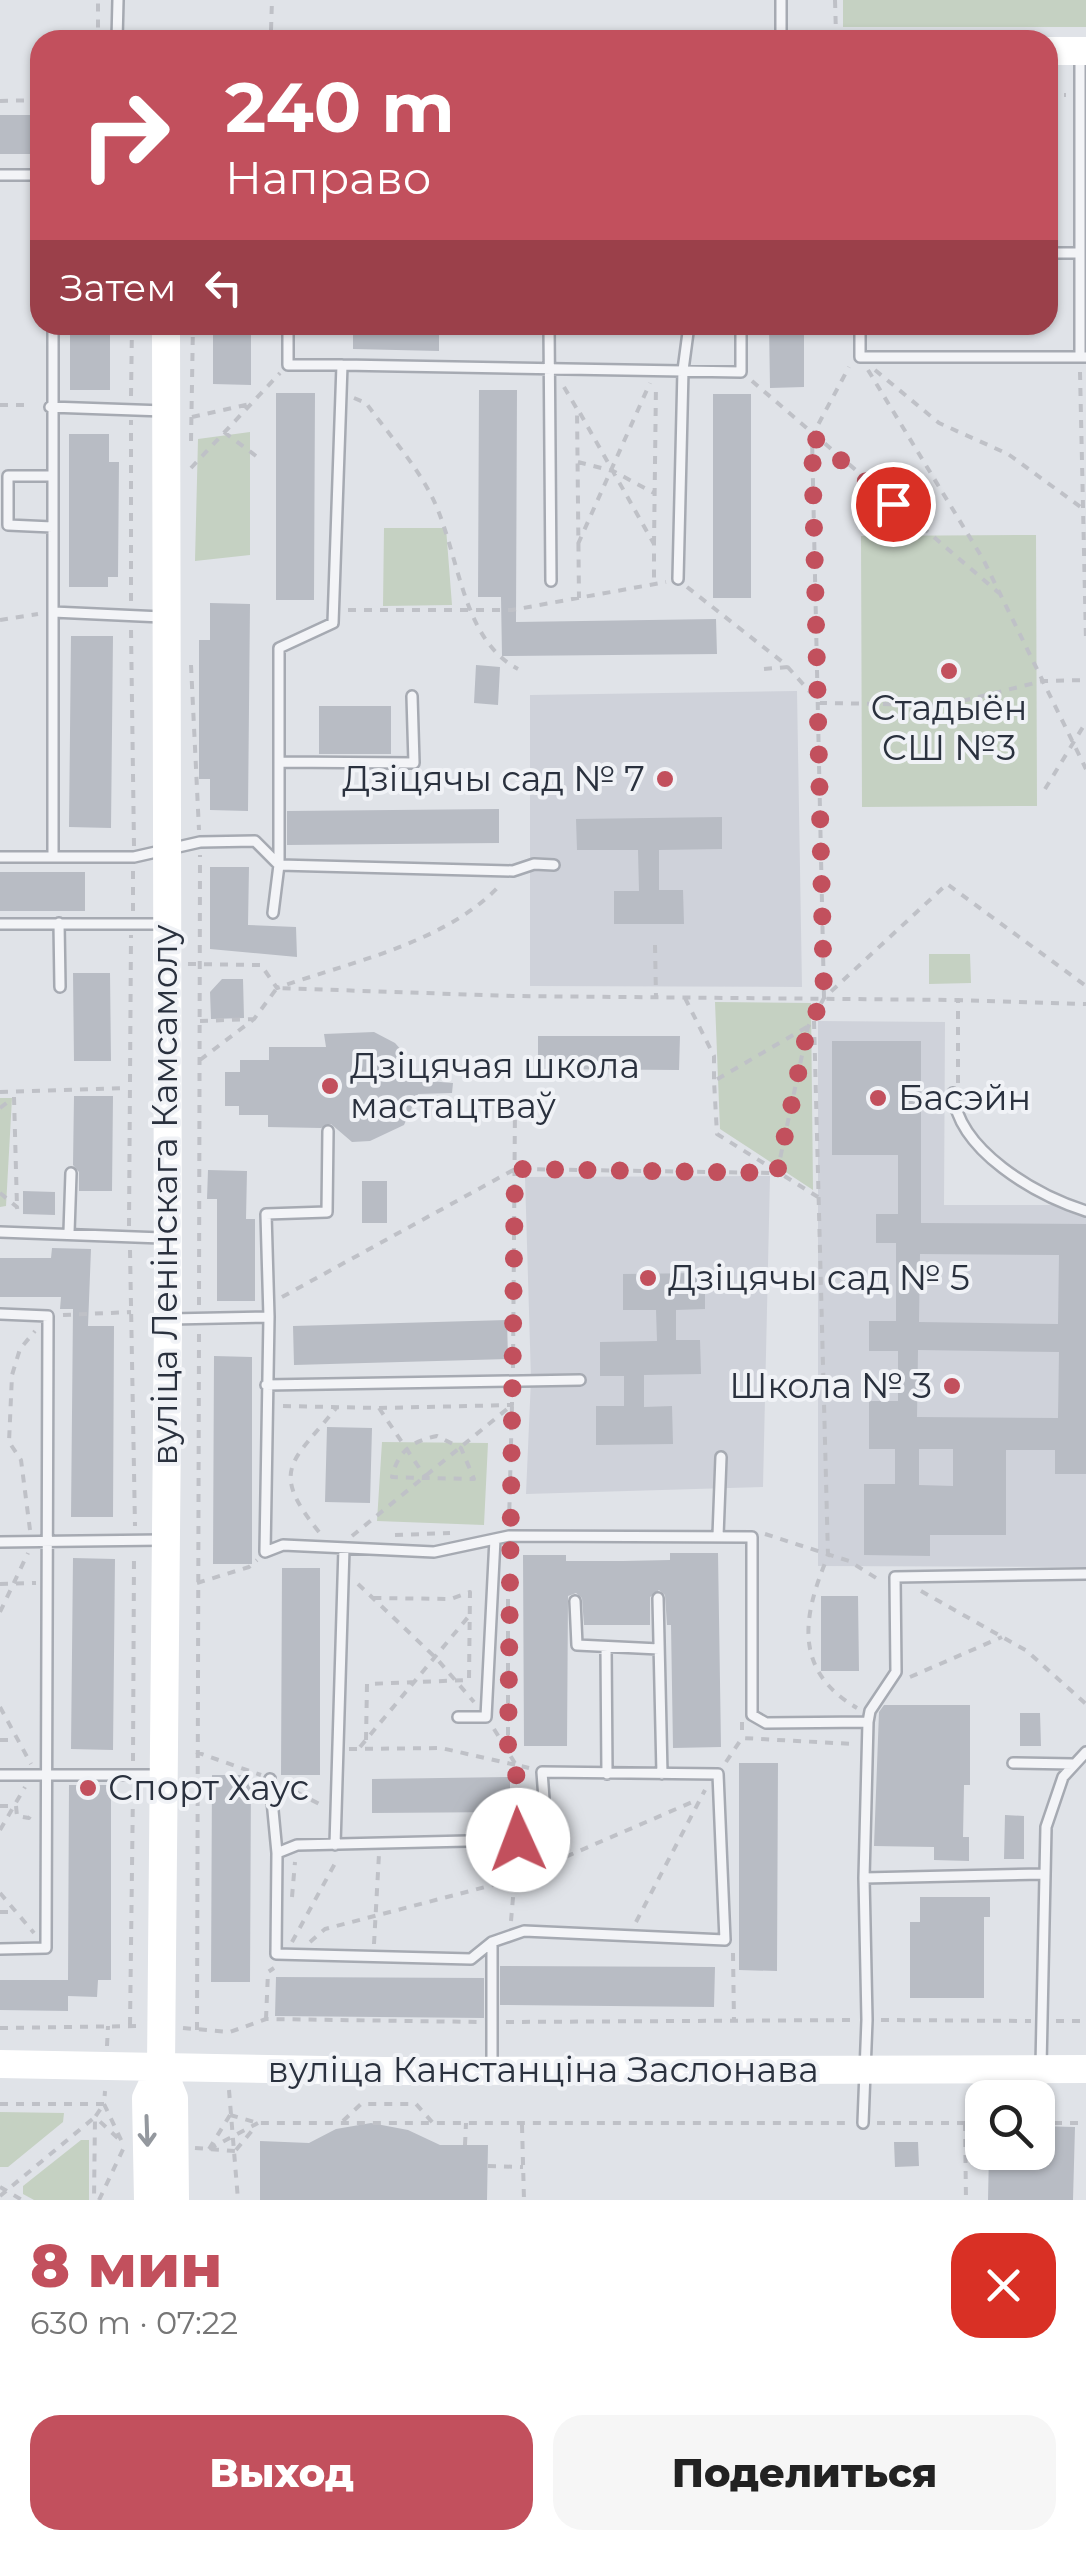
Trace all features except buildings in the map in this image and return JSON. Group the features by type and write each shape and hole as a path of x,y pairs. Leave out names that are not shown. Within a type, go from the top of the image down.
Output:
{"main road":[{"path":"1058,51 1083,52"},
{"name":"вуліца Ленінскага Камсамолу","path":"167,335 179,414 164,618 168,1320 161,2066 174,2098 175,2200"},
{"name":"вуліца Канстанціна Заслонава","path":"0,2064 492,2071 1086,2069"},
{"name":"вуліца Ленінскага Камсамолу","path":"148,2200 146,2098 161,2066"}],"lane":[{"path":"116,30 118,0"},
{"path":"780,0 781,30"},
{"path":"860,335 860,357 1083,357 1080,253 1084,190 1083,52"},
{"path":"0,174 30,174"},
{"path":"1058,254 1080,253"},
{"path":"53,335 53,856"},
{"path":"288,335 288,365 552,366 741,372 740,335"},
{"path":"550,335 551,581"},
{"path":"678,580 683,370 688,335"},
{"path":"273,913 279,865 280,648 333,623 342,365"},
{"path":"50,407 179,414"},
{"path":"51,476 8,476 8,525 52,526"},
{"path":"53,612 164,618"},
{"path":"280,762 414,763 412,696"},
{"path":"0,857 134,856 200,842 255,840 279,865 513,871 534,864 554,865"},
{"path":"0,924 164,924"},
{"path":"59,924 60,987"},
{"path":"953,1092 965,1129 984,1150 1039,1190 1086,1210"},
{"path":"328,1131 327,1212 266,1214 269,1317 265,1552 283,1545 434,1552 509,1536 752,1537 752,1714 766,1723 868,1722"},
{"path":"69,1232 71,1173"},
{"path":"0,1232 166,1238"},
{"path":"0,1314 48,1316 46,1948 0,1950"},
{"path":"168,1320 199,1316 269,1317"},
{"path":"266,1386 580,1380"},
{"path":"718,1536 721,1457"},
{"path":"458,1717 486,1717 495,1539"},
{"path":"0,1542 164,1540"},
{"path":"340,1845 344,1548"},
{"path":"862,2123 867,2020 864,1878 868,1722 870,1711 896,1672 896,1576 1086,1574"},
{"path":"658,1598 662,1774"},
{"path":"576,1601 577,1646 659,1649"},
{"path":"606,1648 608,1774"},
{"path":"1041,2069 1046,1828 1063,1777 1086,1752"},
{"path":"1013,1764 1074,1764"},
{"path":"270,1778 277,1853 276,1954 472,1959 492,1942 524,1931 726,1940 718,1774 542,1772 546,1839 297,1845 277,1853"},
{"path":"0,1776 165,1775"},
{"path":"864,1878 1044,1874"},
{"path":"492,1942 492,2071"}],"path":[{"path":"94,30 98,28 98,0"},
{"path":"272,0 272,30"},
{"path":"835,0 836,30"},
{"path":"0,101 30,100"},
{"path":"0,2028 130,2025 134,1540 127,1088 134,856 132,335"},
{"path":"191,335 179,414 191,468 288,365"},
{"path":"824,998 812,436 850,366 860,357"},
{"path":"860,357 939,423 1008,454 1083,510 1086,518"},
{"path":"860,357 1000,594 1086,768"},
{"path":"1083,357 1086,641"},
{"path":"552,366 654,544"},
{"path":"578,544 656,369"},
{"path":"654,584 656,369"},
{"path":"741,372 1000,594"},
{"path":"341,391 366,404 428,490 453,544 468,609 500,660 518,670"},
{"path":"179,414 251,404"},
{"path":"0,405 30,405"},
{"path":"577,409 579,598"},
{"path":"224,432 256,456"},
{"path":"578,462 612,472 654,494"},
{"path":"333,610 512,610 678,580 788,667 820,703 946,705 1043,681 1086,680"},
{"path":"0,620 53,612"},
{"path":"191,657 200,842 197,2030 230,2032 266,2019 1086,2022"},
{"path":"764,669 788,667"},
{"path":"1045,788 1086,722"},
{"path":"200,1060 254,1019 277,988 412,940 479,909 513,871"},
{"path":"777,1173 808,1027 824,998 947,884 1086,986"},
{"path":"655,944 656,997"},
{"path":"200,964 262,964 277,988"},
{"path":"277,988 1086,1004"},
{"path":"685,997 714,1056 717,1134 818,1197"},
{"path":"953,1092 958,1093 958,1000"},
{"path":"814,1016 828,1556 807,1605 811,1654 822,1679 857,1708"},
{"path":"200,1021 254,1019"},
{"path":"714,1081 808,1027"},
{"path":"0,1092 127,1088"},
{"path":"0,1108 20,1092"},
{"path":"14,1097 20,1232"},
{"path":"509,1536 515,1106"},
{"path":"269,1304 515,1169 777,1173"},
{"path":"0,1192 17,1207"},
{"path":"266,1406 512,1405"},
{"path":"352,1536 512,1405"},
{"path":"337,1407 291,1465 292,1498 320,1533 369,1536"},
{"path":"379,1408 426,1478"},
{"path":"437,1436 461,1448 474,1479 392,1477 396,1461 406,1448 437,1436"},
{"path":"386,1535 456,1532"},
{"path":"761,1532 849,1561 885,1585"},
{"path":"196,1583 249,1567 265,1552"},
{"path":"344,1570 458,1680 508,1747 516,1765 518,1840 512,1880 511,1936"},
{"path":"508,1576 508,1747"},
{"path":"896,1576 1027,1650 1086,1704"},
{"path":"0,1584 45,1582"},
{"path":"366,1740 367,1684 469,1680 470,1592 451,1599 373,1598"},
{"path":"470,1616 438,1660 360,1747 440,1748 542,1772"},
{"path":"886,1687 1002,1637"},
{"path":"0,1707 32,1766 31,1776 0,1830"},
{"path":"629,1936 696,1800 742,1738 742,1720"},
{"path":"742,1738 868,1745"},
{"path":"0,1740 18,1740"},
{"path":"16,1806 16,1816 29,1818 37,1802 22,1793"},
{"path":"266,2019 268,1972 295,1956 325,1929 512,1880 696,1800"},
{"path":"0,1806 16,1806"},
{"path":"373,1957 379,1844"},
{"path":"290,1912 297,1845"},
{"path":"292,1943 340,1845"},
{"path":"0,1893 36,1936"},
{"path":"0,1912 33,1916 36,1936"},
{"path":"288,1929 295,1956"},
{"path":"26,1943 36,1936"},
{"path":"726,1940 735,1957 734,2021"},
{"path":"0,2104 104,2104"},
{"path":"0,2196 95,2118 104,2104"},
{"path":"96,2200 122,2142 104,2104"},
{"path":"340,2123 360,2104 416,2104 432,2123"},
{"path":"210,2149 230,2115"},
{"path":"230,2115 258,2123 965,2123"},
{"path":"230,2115 236,2198"},
{"path":"95,2118 122,2142"},
{"path":"95,2118 96,2200"},
{"path":"1055,2123 1086,2122"},
{"path":"210,2149 258,2123"},
{"path":"235,2151 258,2123"},
{"path":"465,2145 466,2123"},
{"path":"522,2123 524,2200"},
{"path":"175,2147 235,2151"},
{"path":"488,2166 523,2167"},
{"path":"966,2170 966,2200"},
{"path":"0,2187 22,2200"}],"shaded area":[{"name":"Дзіцячы сад № 7","path":"797,691 802,987 530,986 530,695"},
{"name":"Школа № 3","path":"818,1021 945,1022 944,1205 1086,1205 1086,1567 818,1566"},
{"name":"Дзіцячы сад № 5","path":"770,1176 763,1487 526,1494 531,1379 525,1177"}],"green space":[{"path":"843,0 1086,0 1086,27 843,27"},
{"path":"250,432 250,555 195,561 198,439"},
{"path":"384,528 446,528 452,605 383,606"},
{"name":"Стадыён СШ №3","path":"1036,535 1037,806 862,807 861,536"},
{"path":"929,954 970,954 971,983 929,984"},
{"path":"715,1002 811,1003 813,1190 720,1129"},
{"path":"0,1098 12,1098 6,1206 0,1207"},
{"path":"382,1442 488,1443 484,1525 377,1521"},
{"path":"0,2112 64,2113 63,2122 8,2167 0,2167"},
{"path":"81,2140 89,2140 89,2200 34,2200 23,2194 23,2186"}],"place":[{"name":"Стадыён СШ №3","path":"949,671"},
{"name":"Дзіцячы сад № 7","path":"665,779"},
{"name":"Дзіцячая школа мастацтваў","path":"330,1086"},
{"name":"Басэйн","path":"878,1098"},
{"name":"Дзіцячы сад № 5","path":"648,1278"},
{"name":"Школа № 3","path":"952,1386"},
{"name":"Спорт Хаус","path":"88,1788"}],"route":[{"path":"518,1840 516,1765 508,1747 515,1169 777,1173 808,1027 824,998 812,436 893,504"}]}
